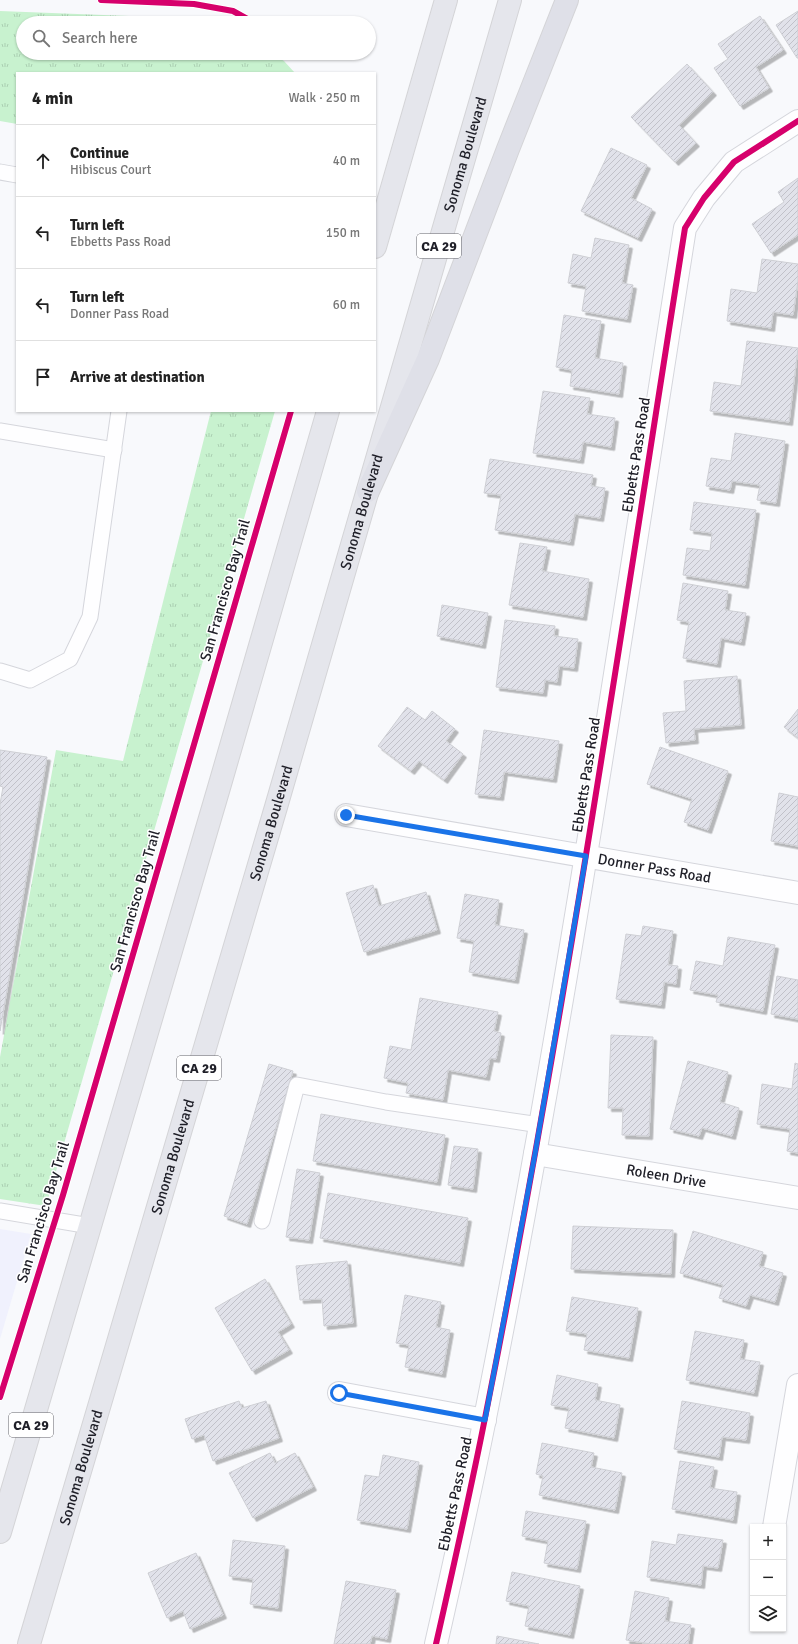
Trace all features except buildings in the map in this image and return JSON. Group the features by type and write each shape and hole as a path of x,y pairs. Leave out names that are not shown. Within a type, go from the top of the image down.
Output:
{"highway":[{"path":"376,244 446,0"},
{"name":"Sonoma Boulevard","path":"29,1644 368,491 510,0"},
{"path":"368,491 428,359 508,149 568,0"},
{"name":"CA 29","path":"0,1532 328,412"}],"street":[{"name":"Ebbetts Pass Road","path":"436,1644 485,1420 535,1154 586,856 685,228 704,198 734,162 798,121"},
{"name":"Donner Pass Road","path":"346,815 798,893"},
{"name":"Roleen Drive","path":"535,1154 798,1198"},
{"path":"775,1524 798,1385"},
{"path":"339,1393 485,1420"}],"lane":[{"path":"0,172 16,175"},
{"path":"0,672 30,680 70,659 90,617 119,412"},
{"path":"0,431 114,450"},
{"path":"262,1221 297,1085 386,1102 540,1125"},
{"path":"0,1211 90,1226"}],"shaded area":[{"path":"0,1229 31,1234 0,1339"}],"green space":[{"path":"0,11 129,16 16,16 16,60 282,60 294,72 16,72 16,124 0,121"},
{"path":"211,412 275,412 46,1206 0,1199 0,1057 56,750 123,761"}],"cycle path":[{"path":"101,0 194,4 233,11 242,16"},
{"path":"436,1644 485,1418 541,1122 615,676 685,228 704,198 734,162 798,121"},
{"name":"San Francisco Bay Trail","path":"0,1397 63,1195 291,412"}],"route":[{"path":"339,1393 485,1420 535,1154 586,856 346,815"}]}
